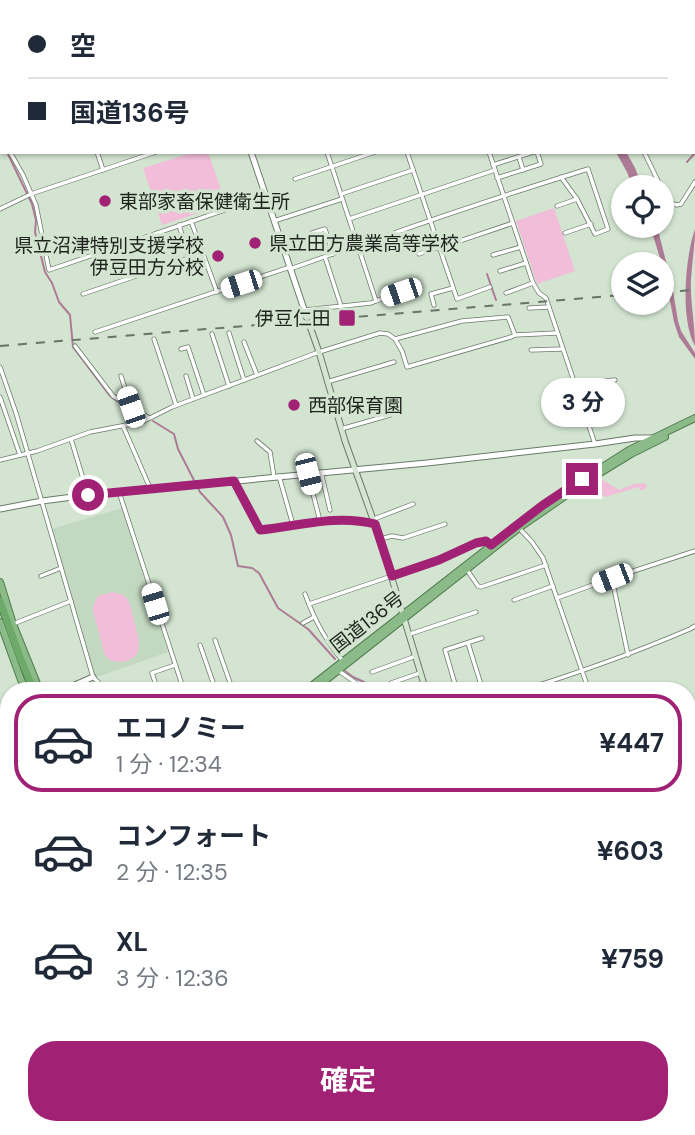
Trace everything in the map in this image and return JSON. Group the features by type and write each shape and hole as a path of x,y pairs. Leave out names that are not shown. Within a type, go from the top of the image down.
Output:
{"highway":[{"name":"国道136号","path":"319,682 535,511 629,450 695,420"},
{"name":"国道136号","path":"404,616 519,528 658,438"},
{"path":"0,582 13,624 36,682"},
{"path":"0,601 30,682"},
{"path":"1,626 22,682"},
{"name":"国道136号","path":"321,682 338,670 344,662"}],"main road":[{"path":"307,318 341,429 392,576 423,682"}],"street":[{"path":"11,154 32,194 49,270 265,196"},
{"path":"98,154 103,170"},
{"path":"0,209 32,194 150,154"},
{"path":"252,154 307,318"},
{"path":"328,154 376,301"},
{"path":"295,179 369,154"},
{"path":"408,154 457,299 490,287"},
{"path":"490,154 533,283 546,298 595,444"},
{"path":"349,219 422,195 529,154"},
{"path":"497,178 541,164 536,154"},
{"path":"645,154 655,175"},
{"path":"519,157 523,170"},
{"path":"95,332 325,257 504,196 561,177 588,169 608,229 596,234 577,199 561,177"},
{"path":"274,220 413,170"},
{"path":"674,204 681,204 695,182"},
{"path":"556,206 577,199"},
{"path":"191,221 217,292"},
{"path":"419,254 513,223"},
{"path":"565,233 591,224"},
{"path":"179,225 189,258"},
{"path":"312,233 325,229 333,254"},
{"path":"493,256 521,247"},
{"path":"83,294 204,253"},
{"path":"325,257 341,306"},
{"path":"500,271 526,263"},
{"path":"506,293 533,283"},
{"path":"434,305 431,295 453,288"},
{"path":"305,310 371,303 401,292"},
{"path":"529,308 549,307"},
{"path":"395,339 462,321 508,317 515,335"},
{"path":"229,333 244,380"},
{"path":"0,460 28,454 98,430 142,422 176,405 319,352 380,333 395,339 407,367 515,335 557,333"},
{"path":"212,334 229,386"},
{"path":"154,339 176,405"},
{"path":"244,342 257,375"},
{"path":"75,346 113,396 149,418"},
{"path":"181,349 188,347 204,395"},
{"path":"531,350 562,349"},
{"path":"327,382 394,362"},
{"path":"0,368 16,412 93,677 98,682"},
{"path":"121,376 131,407"},
{"path":"186,376 193,399"},
{"path":"574,383 615,380"},
{"path":"0,397 20,455"},
{"path":"341,429 390,415"},
{"path":"122,425 150,488"},
{"path":"0,509 41,501 150,488 492,456 635,438 658,438"},
{"path":"71,439 88,495"},
{"path":"257,441 270,452 293,525"},
{"path":"321,472 330,510"},
{"path":"308,474 320,521"},
{"path":"234,481 260,530 320,521 374,521 413,504"},
{"path":"119,492 181,682"},
{"path":"380,539 392,536 403,538 445,524"},
{"path":"519,528 539,551 546,565 586,682"},
{"path":"309,604 439,560 476,543 486,541 492,547"},
{"path":"557,598 694,552 695,558"},
{"path":"467,570 481,587 546,565"},
{"path":"41,576 61,568"},
{"path":"612,578 628,655"},
{"path":"514,600 553,586"},
{"path":"305,594 331,647 344,662"},
{"path":"13,624 71,601"},
{"path":"410,635 476,612"},
{"path":"303,623 314,617"},
{"path":"550,682 628,655 695,626"},
{"path":"454,682 445,650 482,638"},
{"path":"215,640 230,682"},
{"path":"468,643 480,682"},
{"path":"200,645 213,682"},
{"path":"372,672 416,656"},
{"path":"155,682 152,673 176,664"},
{"path":"338,670 354,682"},
{"path":"394,682 420,673"},
{"path":"82,682 93,677"}],"shaded area":[{"path":"188,154 209,154 226,204 162,225 143,168"},
{"path":"554,208 575,271 537,284 516,221"},
{"path":"695,229 691,287 695,346 687,320 686,288"},
{"path":"654,238 660,238 664,252 658,252"},
{"path":"674,297 681,331 695,353 695,359 679,337 674,322"},
{"path":"600,478 619,490 634,484 644,483 647,486 642,491 638,487 606,497 592,484"},
{"path":"122,508 168,652 97,677 94,676 52,529"},
{"path":"113,592 128,600 139,641 138,652 127,661 117,662 105,655 93,611 98,596"}],"waterway":[{"path":"8,154 32,204 36,220 35,232 45,272 59,302 70,315 73,347 110,396 139,416"},
{"path":"622,154 633,175"},
{"path":"687,162 694,154"},
{"path":"487,274 496,300"},
{"path":"153,421 174,434 178,449 200,492 223,517 231,535 238,566 252,568 259,573 278,608 308,629 335,659"},
{"path":"345,671 364,682"}],"railway":[{"path":"674,291 695,290"},
{"path":"0,346 611,296"}],"place":[{"name":"東部家畜保健衛生所","path":"105,201"},
{"name":"県立田方農業高等学校","path":"255,243"},
{"name":"県立沼津特別支援学校 伊豆田方分校","path":"218,256"},
{"name":"伊豆仁田","path":"347,318"},
{"name":"西部保育園","path":"294,405"}],"route":[{"path":"88,495 234,481 260,530 334,520 375,524 392,576 439,560 476,543 486,541 491,545 519,522 582,479"}]}
